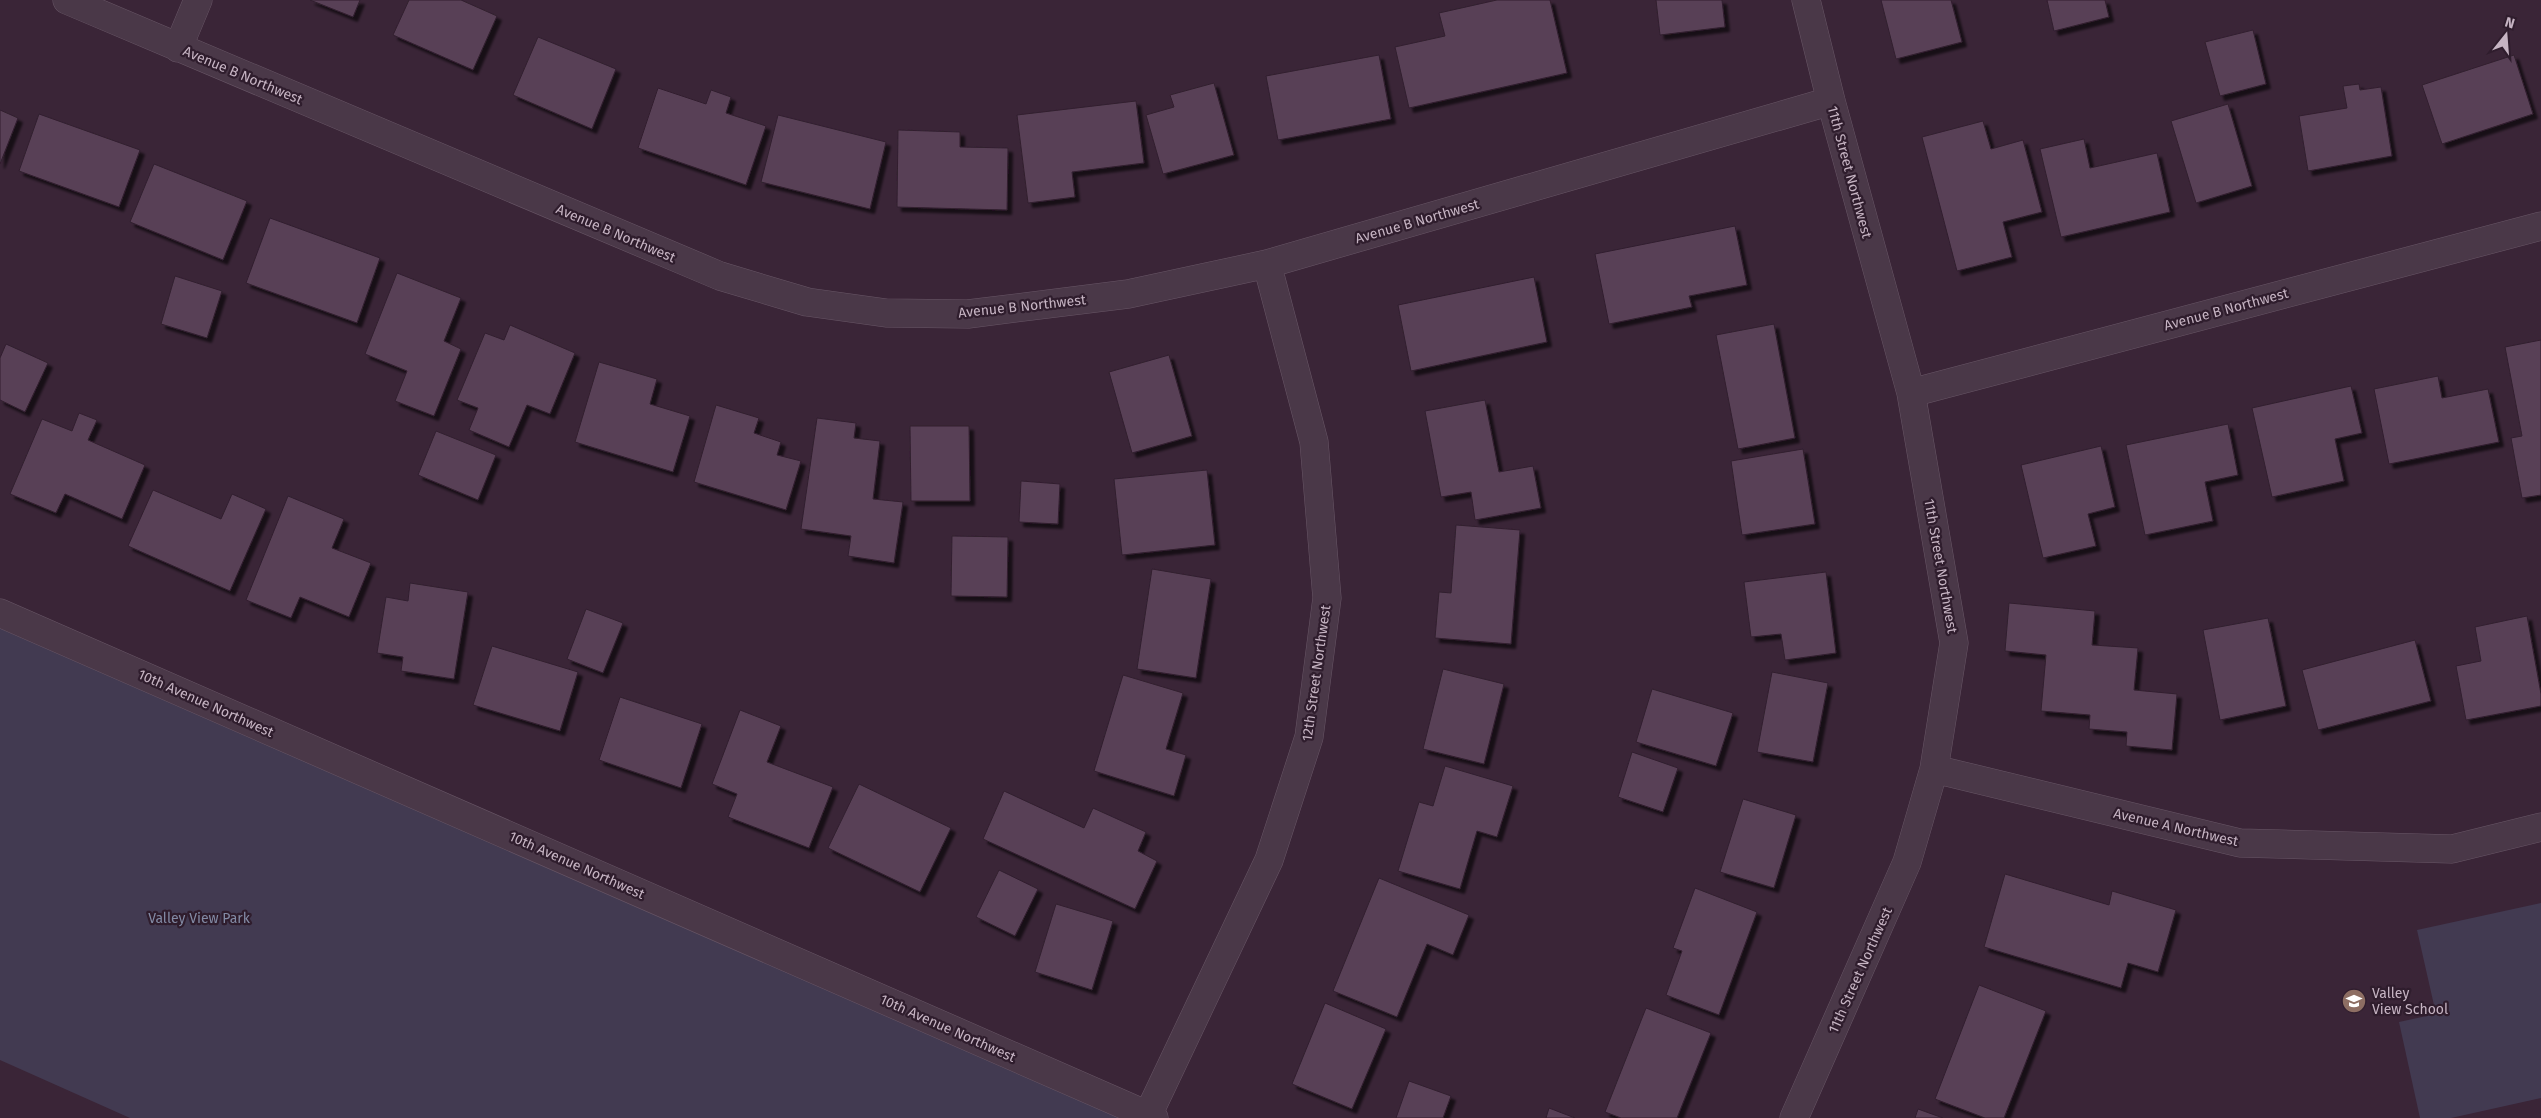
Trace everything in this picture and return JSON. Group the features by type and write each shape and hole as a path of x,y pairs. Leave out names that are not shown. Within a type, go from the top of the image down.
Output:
{"street":[{"name":"Avenue B Northwest","path":"67,0 720,276 806,302 886,313 968,314 1128,294 1267,264 1831,101"},
{"path":"178,48 198,0"},
{"name":"11th Street Northwest","path":"1794,1118 1907,862 1934,770 1954,643 1911,393 1831,101 1806,0"},
{"name":"Avenue B Northwest","path":"1911,393 2541,226"},
{"name":"12th Street Northwest","path":"1151,1117 1269,860 1309,737 1327,598 1316,461 1314,442 1267,264"},
{"name":"10th Avenue Northwest","path":"0,613 1151,1117"},
{"name":"Avenue A Northwest","path":"1934,770 2240,843 2452,849 2541,828"}],"green space":[{"name":"Valley View Park","path":"0,612 1154,1118 130,1118 0,1060"},
{"path":"2541,903 2541,1098 2451,1118 2420,1118 2399,1022 2436,1014 2417,930"}],"building":[{"path":"310,0 360,0 353,17"},
{"path":"409,0 461,0 497,16 473,70 393,35"},
{"path":"1497,0 1550,0 1567,73 1409,108 1395,47 1445,36 1439,13"},
{"path":"1656,0 1722,0 1725,27 1660,35"},
{"path":"1881,0 1951,0 1962,42 1896,59"},
{"path":"2047,0 2105,0 2109,17 2054,31"},
{"path":"2253,30 2266,84 2220,96 2205,42"},
{"path":"538,37 616,69 592,129 513,95"},
{"path":"1379,55 1391,119 1278,140 1266,76"},
{"path":"2514,55 2533,114 2442,144 2422,85"},
{"path":"1214,83 1234,155 1163,174 1146,115 1174,107 1170,95"},
{"path":"2359,84 2360,90 2381,87 2392,156 2308,171 2299,116 2347,108 2343,86"},
{"path":"658,88 706,104 711,90 731,97 726,113 766,126 746,185 638,148"},
{"path":"1136,101 1144,163 1072,172 1075,197 1028,203 1017,115"},
{"path":"2228,104 2252,186 2196,203 2171,121"},
{"path":"0,110 18,118 0,164"},
{"path":"39,114 140,150 119,207 19,171"},
{"path":"778,115 886,142 870,209 761,182"},
{"path":"1983,121 1991,149 2023,140 2042,212 2003,222 2012,257 1957,271 1922,137"},
{"path":"898,130 960,132 960,147 1008,148 1007,210 897,207"},
{"path":"2084,139 2090,168 2157,153 2170,212 2061,237 2040,149"},
{"path":"154,164 247,201 223,260 130,222"},
{"path":"270,218 380,258 357,323 246,283"},
{"path":"1735,226 1747,285 1689,296 1692,307 1609,324 1595,254"},
{"path":"397,273 461,298 444,341 461,349 434,416 395,401 407,371 365,354"},
{"path":"175,276 222,291 207,338 161,324"},
{"path":"1534,277 1547,342 1411,371 1398,305"},
{"path":"1774,324 1795,438 1738,449 1716,335"},
{"path":"510,325 575,353 550,414 527,405 509,447 469,430 478,408 457,400 485,333 504,340"},
{"path":"2541,340 2541,495 2522,498 2511,438 2522,436 2505,347"},
{"path":"6,344 48,363 25,412 0,400 0,358"},
{"path":"1169,355 1192,436 1132,453 1109,372"},
{"path":"599,362 657,379 650,404 690,416 673,472 575,442"},
{"path":"2438,376 2442,398 2488,389 2499,442 2389,464 2374,389"},
{"path":"2351,386 2362,433 2335,439 2344,481 2272,497 2252,408"},
{"path":"1485,400 1499,472 1533,466 1541,508 1475,520 1471,492 1441,497 1425,411"},
{"path":"716,405 759,418 754,433 781,442 777,455 801,461 786,510 694,482"},
{"path":"79,413 97,420 88,440 145,465 122,519 65,494 56,513 10,494 42,419 72,431"},
{"path":"817,418 856,423 854,438 880,441 873,499 903,502 894,563 848,556 851,536 801,529"},
{"path":"2228,424 2238,475 2205,482 2213,521 2145,535 2126,445"},
{"path":"910,426 969,426 970,501 911,501"},
{"path":"436,431 496,455 478,500 418,475"},
{"path":"2101,446 2115,507 2088,514 2096,546 2043,558 2021,465"},
{"path":"1803,449 1815,524 1742,535 1731,461"},
{"path":"1207,470 1215,545 1122,555 1114,479"},
{"path":"1021,481 1060,484 1058,524 1019,522"},
{"path":"153,490 221,519 232,494 266,509 230,591 128,546"},
{"path":"288,496 344,519 332,548 371,563 349,617 300,597 291,618 246,600"},
{"path":"1456,525 1520,530 1511,644 1435,638 1439,592 1451,593"},
{"path":"952,536 1008,537 1007,597 951,596"},
{"path":"1152,569 1211,579 1196,678 1137,669"},
{"path":"1826,572 1836,653 1785,660 1781,634 1751,637 1744,582"},
{"path":"410,583 468,592 454,679 401,671 403,657 377,653 386,597 408,601"},
{"path":"2009,603 2095,611 2092,645 2138,648 2134,690 2177,694 2172,750 2126,746 2127,732 2089,729 2090,715 2041,711 2046,655 2005,651"},
{"path":"586,609 623,623 603,673 567,659"},
{"path":"2527,616 2541,694 2541,706 2466,720 2456,666 2481,661 2475,627"},
{"path":"2268,618 2286,706 2220,720 2203,630"},
{"path":"2415,640 2431,701 2318,730 2302,670"},
{"path":"492,646 578,672 560,731 473,705"},
{"path":"1443,669 1504,684 1484,764 1423,749"},
{"path":"1772,672 1828,683 1813,762 1757,752"},
{"path":"1123,675 1183,693 1166,749 1186,755 1174,796 1094,771"},
{"path":"1652,689 1733,713 1716,766 1636,742"},
{"path":"620,697 702,724 681,788 599,760"},
{"path":"740,710 781,726 767,762 833,787 809,848 728,817 737,794 712,784"},
{"path":"1632,752 1678,768 1663,812 1618,797"},
{"path":"1445,766 1513,786 1497,837 1477,831 1460,889 1398,871 1419,802 1433,806"},
{"path":"859,784 951,828 920,892 828,848"},
{"path":"1004,791 1084,828 1093,808 1146,832 1138,851 1157,861 1135,909 983,839"},
{"path":"1743,799 1796,815 1774,888 1720,872"},
{"path":"999,870 1038,889 1015,936 976,917"},
{"path":"2005,874 2109,905 2112,891 2176,910 2158,972 2128,963 2121,988 1984,947"},
{"path":"1379,878 1469,915 1453,955 1427,944 1397,1017 1333,991"},
{"path":"1695,888 1757,912 1719,1015 1666,995 1682,951 1673,948"},
{"path":"1056,904 1113,921 1092,990 1035,972"},
{"path":"1979,985 2046,1011 2004,1118 1985,1118 1935,1099"},
{"path":"1325,1003 1386,1029 1352,1109 1292,1084"},
{"path":"1646,1008 1711,1033 1677,1118 1621,1118 1605,1112"},
{"path":"1409,1081 1451,1096 1443,1118 1396,1118"},
{"path":"1549,1108 1575,1118 1546,1118"},
{"path":"1918,1109 1943,1118 1915,1118"}],"place":[{"name":"Valley View School","path":"2354,1001"}]}
